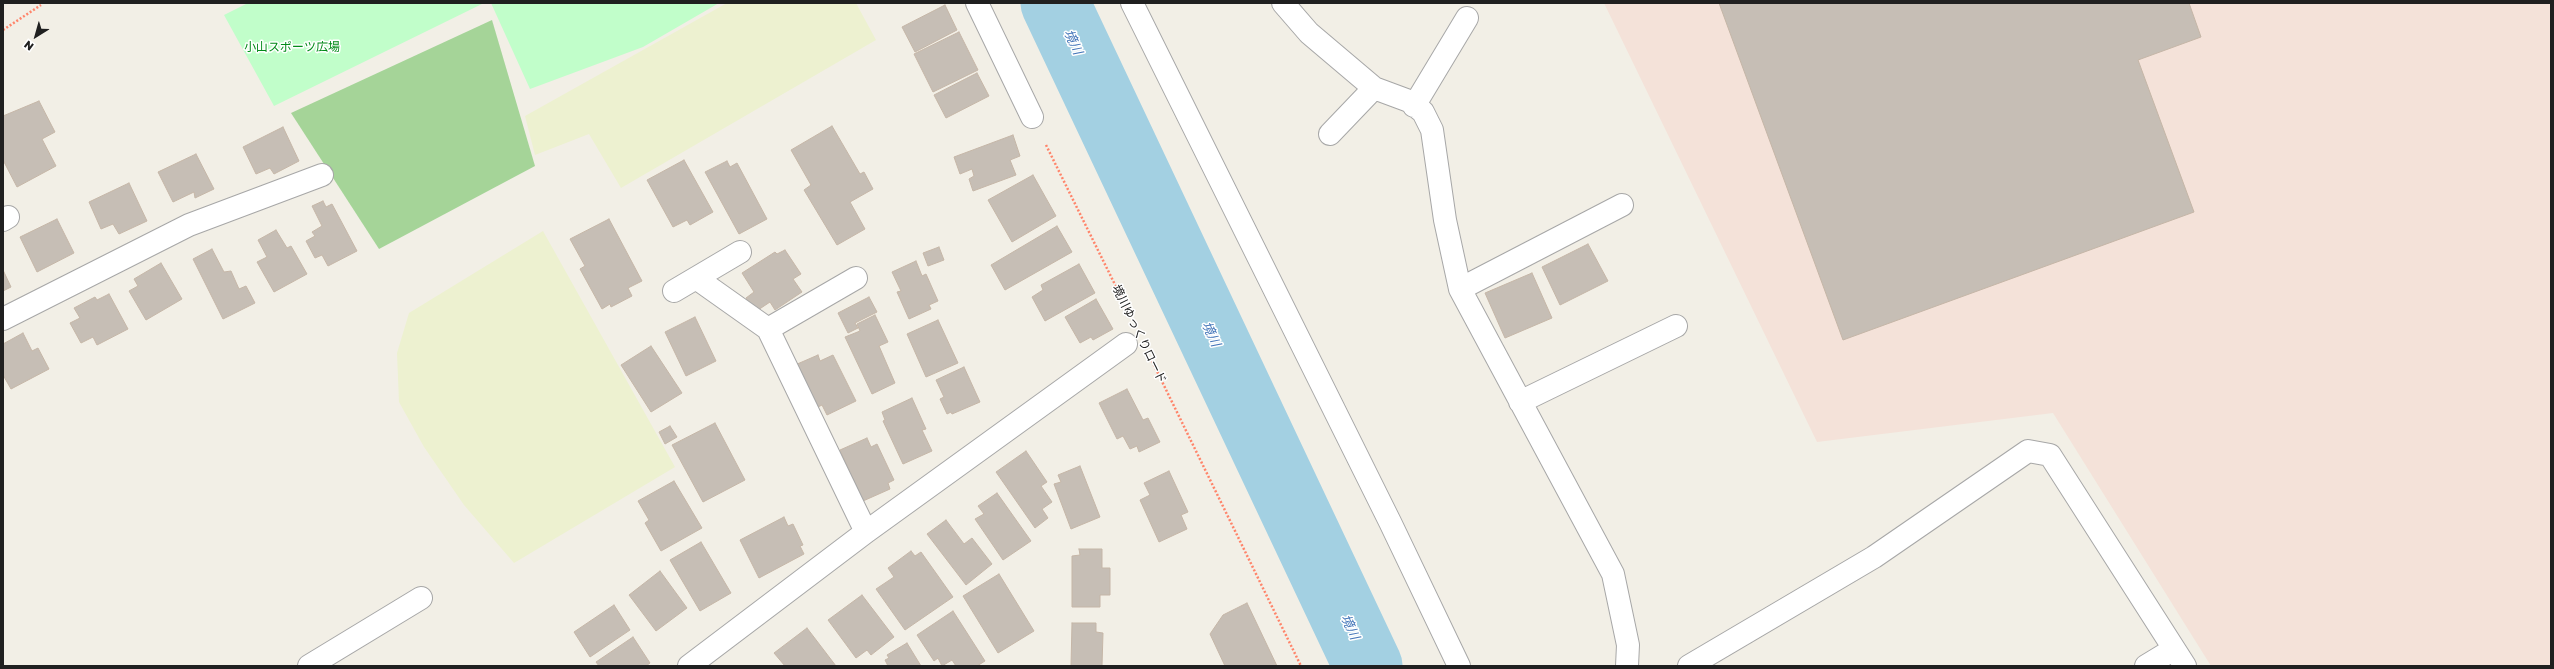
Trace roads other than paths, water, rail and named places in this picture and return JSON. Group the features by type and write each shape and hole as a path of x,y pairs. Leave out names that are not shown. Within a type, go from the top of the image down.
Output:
{"street":[{"path":"977,3 1032,117"},
{"path":"1132,3 1390,522 1459,666"},
{"path":"1283,3 1309,33 1374,88 1414,106 1423,112 1432,130 1445,220 1460,289 1613,574 1628,645 1627,666"},
{"path":"1414,106 1467,18"},
{"path":"1330,134 1374,88"},
{"path":"3,319 189,225 322,175"},
{"path":"1460,289 1622,205"},
{"path":"674,291 740,252"},
{"path":"696,278 768,329 866,532"},
{"path":"768,329 856,278"},
{"path":"1520,402 1676,326"},
{"path":"690,666 866,532 1126,344"},
{"path":"1689,666 1718,659 1874,557 2028,451 2050,455 2179,658 2146,666"},
{"path":"309,666 421,598"}],"waterway":[{"name":"境川","path":"1055,3 1368,666"}],"park label":[{"name":"小山スポーツ広場","path":"292,47"}]}
